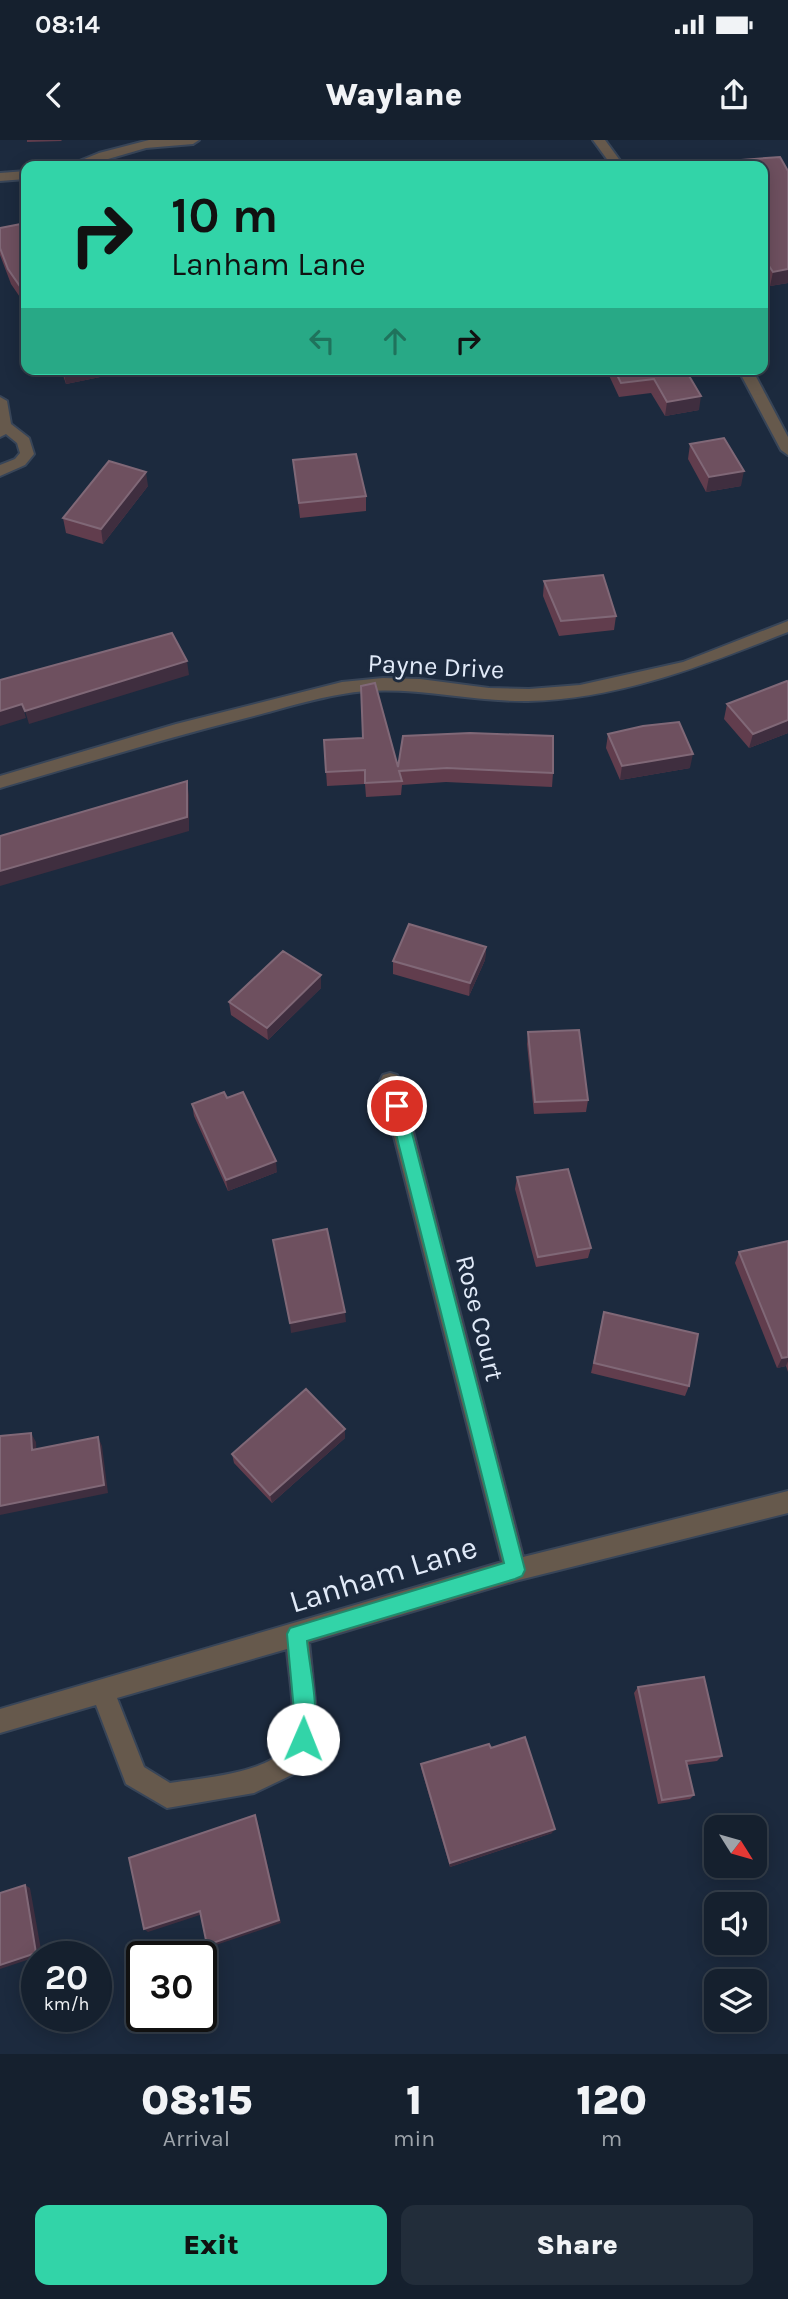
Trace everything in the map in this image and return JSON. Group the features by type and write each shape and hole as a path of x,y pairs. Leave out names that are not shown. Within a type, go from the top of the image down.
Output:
{"street":[{"path":"86,161 118,148 169,140 193,140"},
{"path":"599,140 614,161"},
{"path":"0,177 21,175"},
{"path":"748,375 788,450"},
{"path":"0,401 2,430 24,441 27,454 20,462 0,471"},
{"name":"Payne Drive","path":"0,782 176,730 342,688 383,684 420,685 489,694 529,695 580,691 687,666 788,626"},
{"name":"Rose Court","path":"390,1081 515,1570"},
{"name":"Lanham Lane","path":"0,1721 515,1570 788,1502"},
{"path":"103,1692 135,1775 167,1796 254,1781 293,1761 303,1739 304,1711 297,1634"}],"building":[{"path":"780,157 788,171 788,269 773,272 768,264 768,161 727,161"},
{"path":"21,224 21,288 8,269 0,248 0,228"},
{"path":"617,375 689,375 701,396 667,402 654,379 621,383"},
{"path":"724,438 744,471 709,477 690,444"},
{"path":"356,454 366,496 299,503 293,460"},
{"path":"109,461 146,472 101,529 63,518"},
{"path":"603,575 616,616 561,621 544,581"},
{"path":"172,633 187,661 25,711 22,704 0,711 0,680"},
{"path":"787,681 788,720 753,734 727,704"},
{"path":"375,683 398,767 403,736 470,733 553,736 553,773 447,768 399,771 402,781 365,783 365,770 326,772 324,740 363,738 361,686"},
{"path":"679,722 693,754 622,766 608,734 643,726"},
{"path":"187,781 187,817 0,871 0,836"},
{"path":"409,924 486,947 470,983 393,961"},
{"path":"283,951 321,975 267,1028 229,1002"},
{"path":"579,1030 588,1100 535,1102 528,1032"},
{"path":"224,1092 227,1098 243,1092 276,1161 226,1180 192,1104"},
{"path":"568,1169 591,1248 538,1257 517,1177"},
{"path":"327,1229 345,1312 290,1323 273,1240"},
{"path":"788,1241 788,1357 782,1358 739,1252"},
{"path":"604,1312 698,1334 689,1386 594,1363"},
{"path":"306,1389 345,1429 270,1495 232,1454"},
{"path":"31,1433 32,1450 98,1437 104,1485 0,1506 0,1436"},
{"path":"704,1677 722,1756 686,1761 694,1795 662,1800 638,1687"},
{"path":"525,1737 555,1829 450,1863 421,1764 489,1744 491,1748"},
{"path":"255,1815 279,1920 217,1942 206,1941 200,1911 144,1929 129,1858"},
{"path":"25,1885 34,1941 21,1941 21,1958 0,1965 0,1893"}],"route":[{"path":"303,1739 304,1711 297,1634 515,1570 397,1106"}]}
